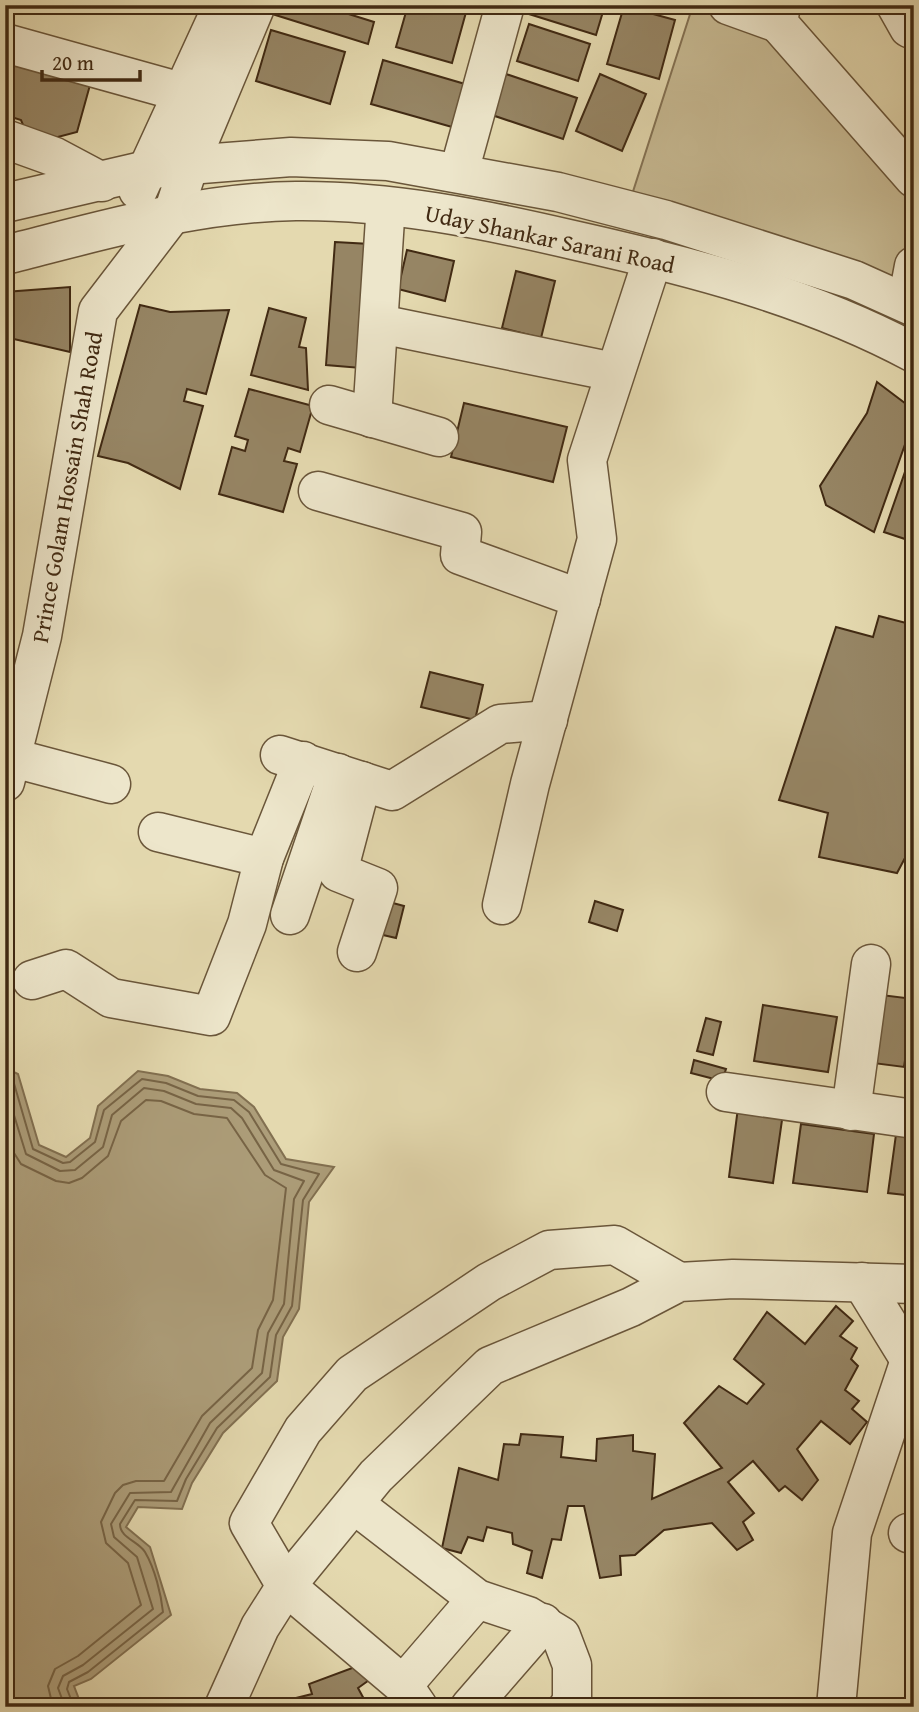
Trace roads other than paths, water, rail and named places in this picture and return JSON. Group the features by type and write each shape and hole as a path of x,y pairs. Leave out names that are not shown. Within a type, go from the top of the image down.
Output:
{"street":[{"path":"98,311 122,225 223,5"},
{"name":"Prince Golam Hossain Shah Road","path":"9,770 42,636 98,311 173,213 189,165 256,5"},
{"path":"459,172 505,5"},
{"path":"728,5 779,14 914,178"},
{"path":"896,5 909,28 914,30"},
{"path":"5,43 181,92"},
{"path":"5,139 55,157 102,182"},
{"path":"5,203 147,170 189,165 291,157 387,161 558,192 734,240 854,280 910,305 914,266"},
{"name":"Uday Shankar Sarani Road","path":"5,255 173,213 294,201 454,214 653,258 765,291 841,318 914,353"},
{"path":"372,418 380,324 385,219 383,207"},
{"path":"502,905 597,539 587,460 653,258"},
{"path":"380,324 614,372"},
{"path":"329,405 439,437"},
{"path":"318,491 462,532 460,555 581,598"},
{"path":"320,767 392,791 500,724 548,720"},
{"path":"32,980 66,969 111,998 211,1016 247,924 264,858 320,767"},
{"path":"290,915 320,767"},
{"path":"320,767 338,872 378,888 358,952"},
{"path":"9,770 111,784"},
{"path":"158,832 264,858"},
{"path":"851,1111 871,964"},
{"path":"726,1092 914,1119"},
{"path":"477,1598 411,1696 286,1586 249,1523 303,1430 352,1374 489,1282 549,1250 615,1245 679,1282"},
{"path":"224,1707 260,1627 286,1586 376,1476 490,1366 631,1307 679,1282 733,1279 914,1284"},
{"path":"836,1707 852,1533 912,1360 862,1282"},
{"path":"354,1503 477,1598 543,1623 562,1636 572,1665 572,1703 568,1707"},
{"path":"470,1707 543,1623"}],"water":[{"path":"5,1068 18,1074 39,1145 66,1157 90,1138 98,1106 138,1071 168,1076 200,1089 237,1093 254,1107 286,1159 334,1167 309,1202 299,1309 283,1337 277,1381 223,1433 192,1483 182,1509 138,1507 126,1527 150,1547 171,1615 91,1679 74,1686 82,1707 5,1707"}]}
